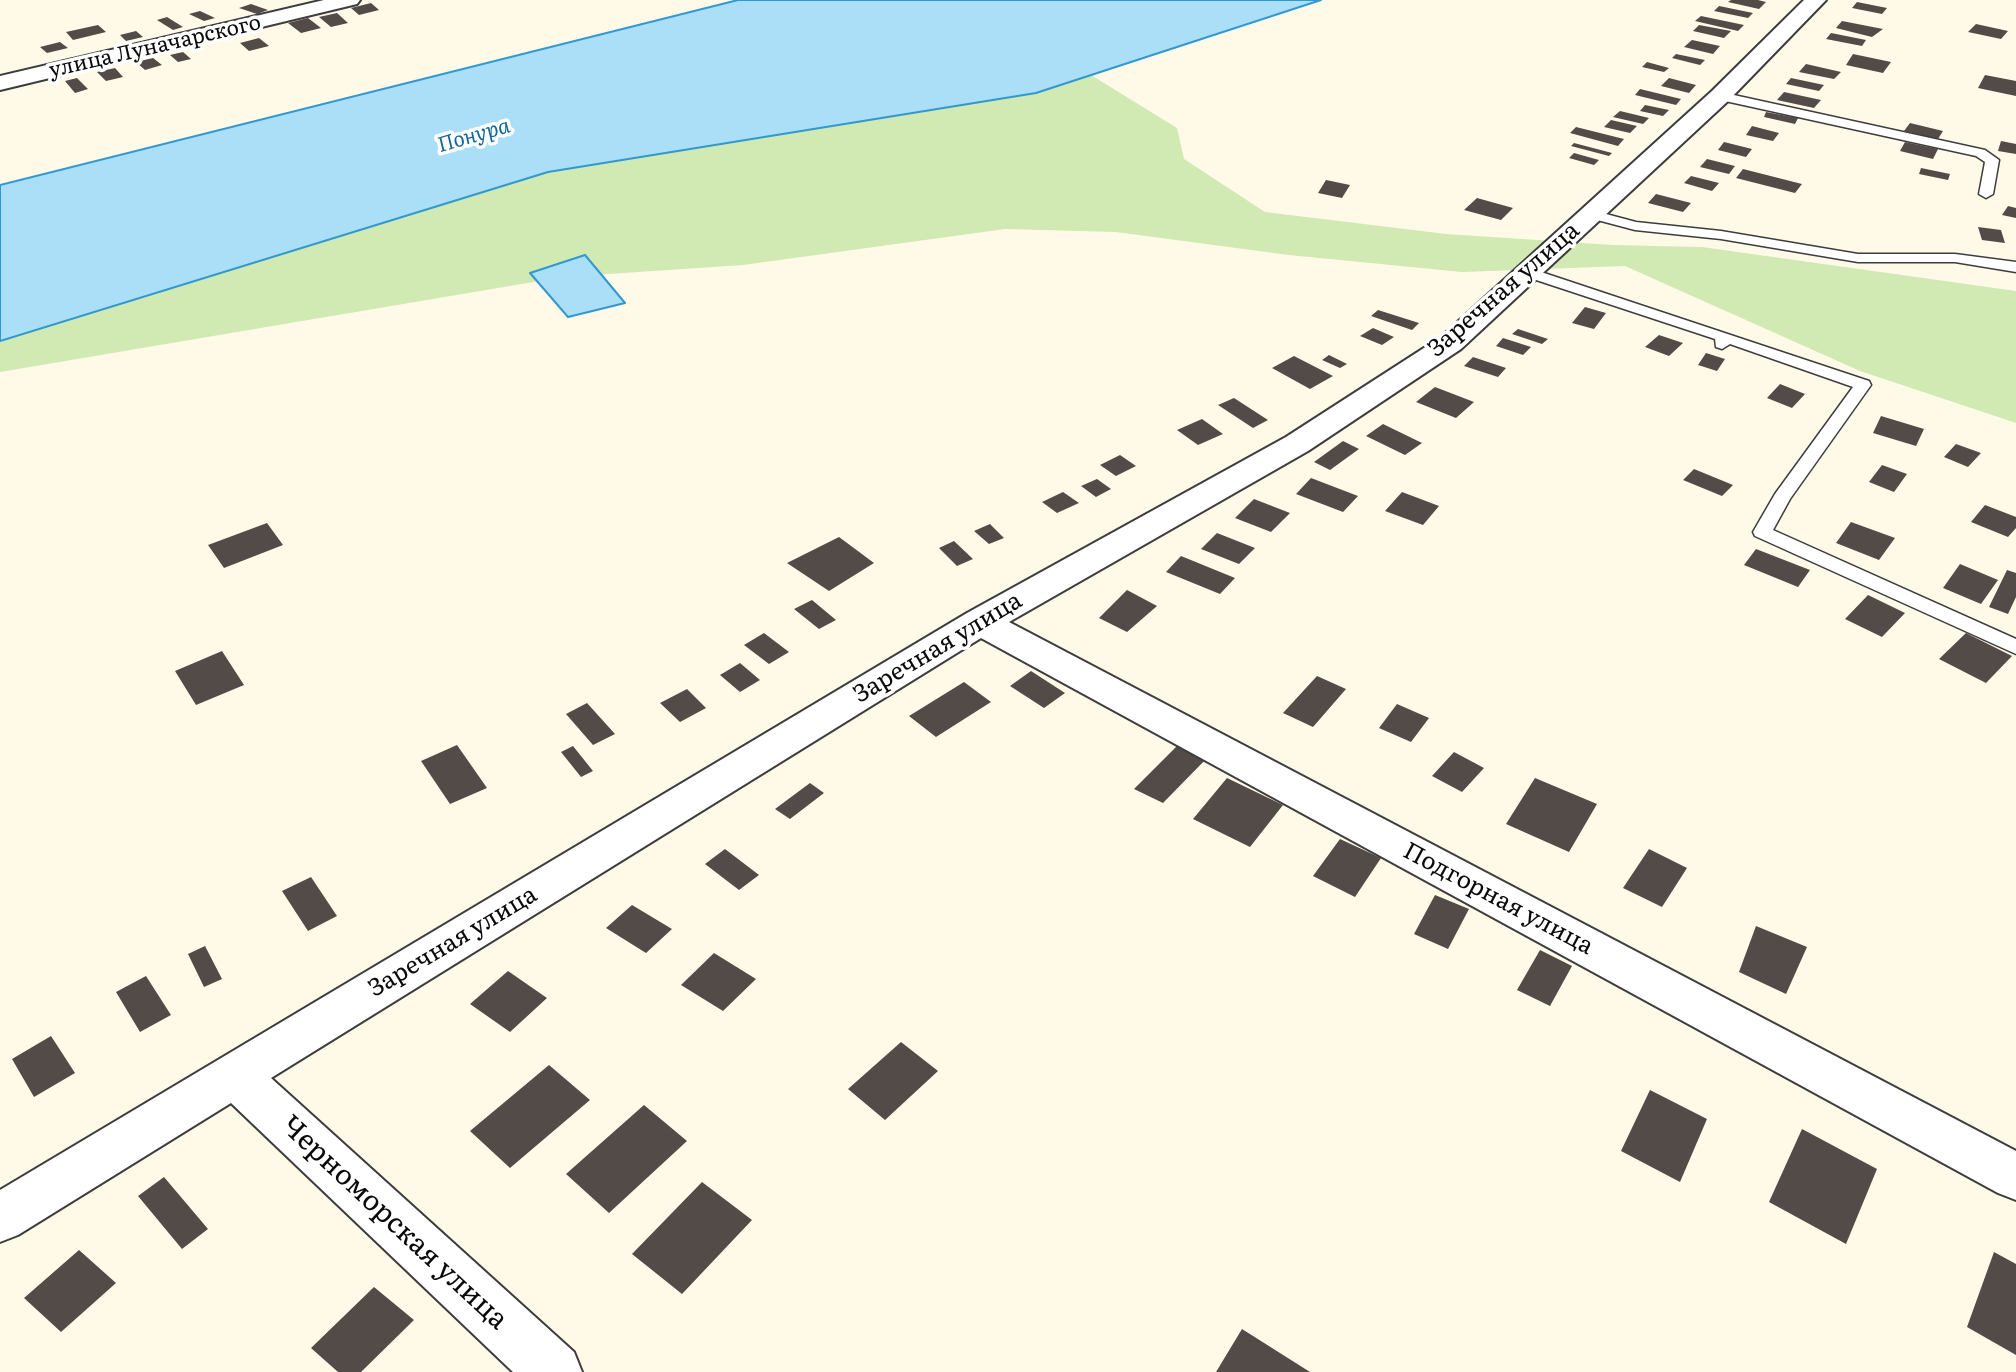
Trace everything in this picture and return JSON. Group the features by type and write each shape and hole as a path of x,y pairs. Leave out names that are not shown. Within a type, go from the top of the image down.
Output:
{"street":[{"name":"улица Луначарского","path":"0,83 350,0"},
{"name":"Заречная улица","path":"0,1218 980,622 1297,444 1451,343 1720,96 1816,0"},
{"name":"Подгорная улица","path":"980,622 2016,1177"},
{"name":"Черноморская улица","path":"234,1075 554,1372"}],"lane":[{"path":"1720,96 1980,153 1992,159 1986,194"},
{"path":"1591,214 1635,226 1721,235 1858,258 1955,258 2016,267"},
{"path":"1527,272 1723,341 1863,385 1781,499 1762,532 2016,647"}],"green space":[{"path":"1091,75 1177,128 1184,159 1265,212 1446,234 1613,245 1702,247 2016,291 2016,423 1860,371 1625,266 1462,272 1289,255 1116,232 1005,229 743,265 563,277 0,372 0,341 548,172 1036,93"}],"water":[{"name":"Понура","path":"738,0 1321,0 1036,93 548,172 0,341 0,185"},
{"path":"585,255 625,303 568,317 530,273"}],"building":[{"path":"1728,2 1766,2 1759,9"},
{"path":"1857,2 1887,8 1882,14 1852,8"},
{"path":"371,3 379,10 359,15 351,8"},
{"path":"251,4 268,10 257,14 239,8"},
{"path":"1719,6 1753,13 1748,18 1714,11"},
{"path":"200,11 215,18 204,21 189,14"},
{"path":"337,13 348,23 331,27 319,17"},
{"path":"1701,16 1744,25 1738,31 1695,21"},
{"path":"167,17 183,27 173,30 157,20"},
{"path":"308,18 321,28 301,33 288,23"},
{"path":"1842,21 1883,29 1872,37 1836,28"},
{"path":"1976,24 2008,31 2001,39 1968,32"},
{"path":"98,25 106,32 73,40 66,32"},
{"path":"1699,25 1731,31 1724,38 1693,31"},
{"path":"136,31 143,37 126,41 120,35"},
{"path":"1831,33 1866,40 1862,46 1826,39"},
{"path":"259,38 269,46 249,51 240,43"},
{"path":"1692,40 1720,46 1713,54 1684,47"},
{"path":"60,42 68,48 47,53 40,47"},
{"path":"183,52 191,59 178,62 170,55"},
{"path":"1676,54 1705,60 1700,65 1672,58"},
{"path":"1853,54 1891,62 1883,73 1846,65"},
{"path":"153,58 162,65 145,70 136,62"},
{"path":"1647,62 1669,68 1664,72 1642,67"},
{"path":"1806,64 1841,72 1834,79 1799,72"},
{"path":"115,68 123,77 106,81 97,72"},
{"path":"1985,75 2016,81 2016,96 1978,88"},
{"path":"77,78 88,89 75,93 65,81"},
{"path":"1669,78 1696,85 1689,93 1661,86"},
{"path":"1791,78 1824,85 1819,91 1786,84"},
{"path":"1640,89 1681,99 1676,105 1635,95"},
{"path":"1784,92 1821,100 1814,108 1777,100"},
{"path":"1645,105 1669,110 1663,116 1640,111"},
{"path":"1620,111 1649,118 1643,124 1613,117"},
{"path":"1766,112 1798,118 1795,124 1764,117"},
{"path":"1611,120 1637,126 1630,133 1604,127"},
{"path":"1910,123 1943,131 1938,139 1904,131"},
{"path":"1752,126 1779,133 1773,141 1746,135"},
{"path":"1576,127 1624,139 1618,146 1570,133"},
{"path":"2001,141 2016,144 2016,154 1998,151"},
{"path":"1724,142 1752,149 1746,157 1718,150"},
{"path":"1905,142 1938,149 1933,159 1900,151"},
{"path":"1574,143 1612,153 1609,156 1571,146"},
{"path":"1574,153 1599,160 1594,165 1569,158"},
{"path":"1707,159 1735,166 1729,174 1700,167"},
{"path":"1921,168 1950,174 1948,180 1919,174"},
{"path":"1743,169 1802,184 1795,193 1736,178"},
{"path":"1691,176 1719,183 1712,191 1684,183"},
{"path":"1326,180 1350,185 1342,198 1318,193"},
{"path":"1656,194 1691,203 1683,212 1648,203"},
{"path":"1477,198 1513,208 1501,220 1464,210"},
{"path":"2008,206 2016,208 2016,218 2002,215"},
{"path":"1978,227 2001,230 2005,243 1982,240"},
{"path":"1585,307 1606,313 1594,329 1572,323"},
{"path":"1378,310 1419,323 1412,330 1371,316"},
{"path":"1373,328 1394,337 1382,345 1360,336"},
{"path":"1518,329 1548,339 1542,344 1512,334"},
{"path":"1659,335 1683,343 1669,356 1645,347"},
{"path":"1503,338 1531,347 1523,355 1496,346"},
{"path":"1706,353 1725,359 1717,371 1698,365"},
{"path":"1329,355 1347,364 1340,368 1322,360"},
{"path":"1294,356 1333,376 1310,389 1272,368"},
{"path":"1473,357 1506,368 1498,377 1464,366"},
{"path":"1780,384 1805,394 1792,408 1767,398"},
{"path":"1435,387 1474,402 1456,418 1416,402"},
{"path":"1234,398 1268,420 1253,428 1218,405"},
{"path":"1881,416 1924,429 1916,446 1873,433"},
{"path":"1202,419 1223,434 1198,445 1177,430"},
{"path":"1383,424 1422,443 1405,455 1366,436"},
{"path":"1343,441 1359,449 1330,470 1314,462"},
{"path":"1956,444 1981,453 1968,467 1944,457"},
{"path":"1120,455 1136,466 1116,476 1100,465"},
{"path":"1882,465 1907,474 1894,492 1869,482"},
{"path":"1694,469 1733,485 1722,496 1683,480"},
{"path":"1311,478 1358,496 1343,512 1296,494"},
{"path":"1097,479 1111,489 1096,497 1081,486"},
{"path":"1063,492 1079,503 1057,513 1042,502"},
{"path":"1402,492 1439,506 1423,525 1385,511"},
{"path":"1254,499 1290,513 1271,532 1235,518"},
{"path":"1985,505 2016,517 2016,528 2008,537 1971,522"},
{"path":"1851,522 1895,538 1879,560 1836,543"},
{"path":"267,523 283,545 224,568 208,545"},
{"path":"990,524 1004,538 989,544 974,531"},
{"path":"1217,533 1255,548 1239,564 1201,549"},
{"path":"839,537 874,563 829,591 787,563"},
{"path":"954,541 973,559 957,566 939,548"},
{"path":"1756,549 1810,570 1798,587 1744,565"},
{"path":"1181,556 1235,578 1220,594 1166,572"},
{"path":"1960,564 1998,580 1981,604 1943,588"},
{"path":"2007,570 2016,573 2016,597 2008,614 1989,607"},
{"path":"1127,590 1157,606 1127,632 1099,618"},
{"path":"1868,595 1905,613 1882,637 1845,619"},
{"path":"812,600 836,620 819,629 794,609"},
{"path":"764,633 789,652 769,664 744,645"},
{"path":"1966,633 2012,656 1986,683 1939,659"},
{"path":"222,651 244,685 196,705 175,671"},
{"path":"740,663 760,680 740,692 720,675"},
{"path":"1031,671 1065,693 1044,708 1010,686"},
{"path":"1317,676 1346,689 1313,727 1283,713"},
{"path":"964,682 991,702 936,737 909,716"},
{"path":"687,689 706,708 680,722 660,703"},
{"path":"587,703 615,734 593,745 566,714"},
{"path":"1397,704 1429,718 1411,742 1379,728"},
{"path":"1181,742 1209,756 1163,803 1134,789"},
{"path":"457,745 487,788 450,804 421,761"},
{"path":"573,746 593,771 581,777 561,752"},
{"path":"1454,752 1484,768 1462,792 1432,776"},
{"path":"1227,778 1283,805 1250,847 1193,819"},
{"path":"1535,778 1597,804 1569,852 1506,824"},
{"path":"810,783 824,793 790,819 775,809"},
{"path":"1340,839 1381,858 1355,897 1313,876"},
{"path":"725,849 759,875 739,890 705,864"},
{"path":"1649,849 1687,868 1662,907 1623,888"},
{"path":"311,877 337,916 308,931 282,891"},
{"path":"1435,895 1469,909 1448,949 1414,934"},
{"path":"632,905 672,929 646,953 606,928"},
{"path":"1756,926 1807,947 1786,994 1739,972"},
{"path":"205,946 222,979 204,987 188,954"},
{"path":"1540,950 1572,966 1550,1006 1517,990"},
{"path":"714,953 756,979 723,1011 681,985"},
{"path":"508,971 547,998 510,1032 470,1004"},
{"path":"146,976 171,1015 140,1032 116,992"},
{"path":"51,1036 75,1073 34,1097 12,1059"},
{"path":"901,1042 938,1071 885,1120 848,1089"},
{"path":"549,1065 590,1100 510,1168 470,1131"},
{"path":"1650,1090 1707,1119 1680,1182 1621,1151"},
{"path":"644,1105 687,1141 609,1213 566,1174"},
{"path":"1802,1129 1877,1169 1846,1244 1769,1202"},
{"path":"164,1177 208,1229 182,1249 138,1196"},
{"path":"702,1182 752,1220 682,1294 632,1254"},
{"path":"79,1250 116,1283 61,1332 24,1298"},
{"path":"1994,1252 2016,1264 2016,1355 1967,1327"},
{"path":"374,1287 414,1320 361,1372 338,1372 311,1348"},
{"path":"1242,1329 1310,1372 1216,1372"}]}
